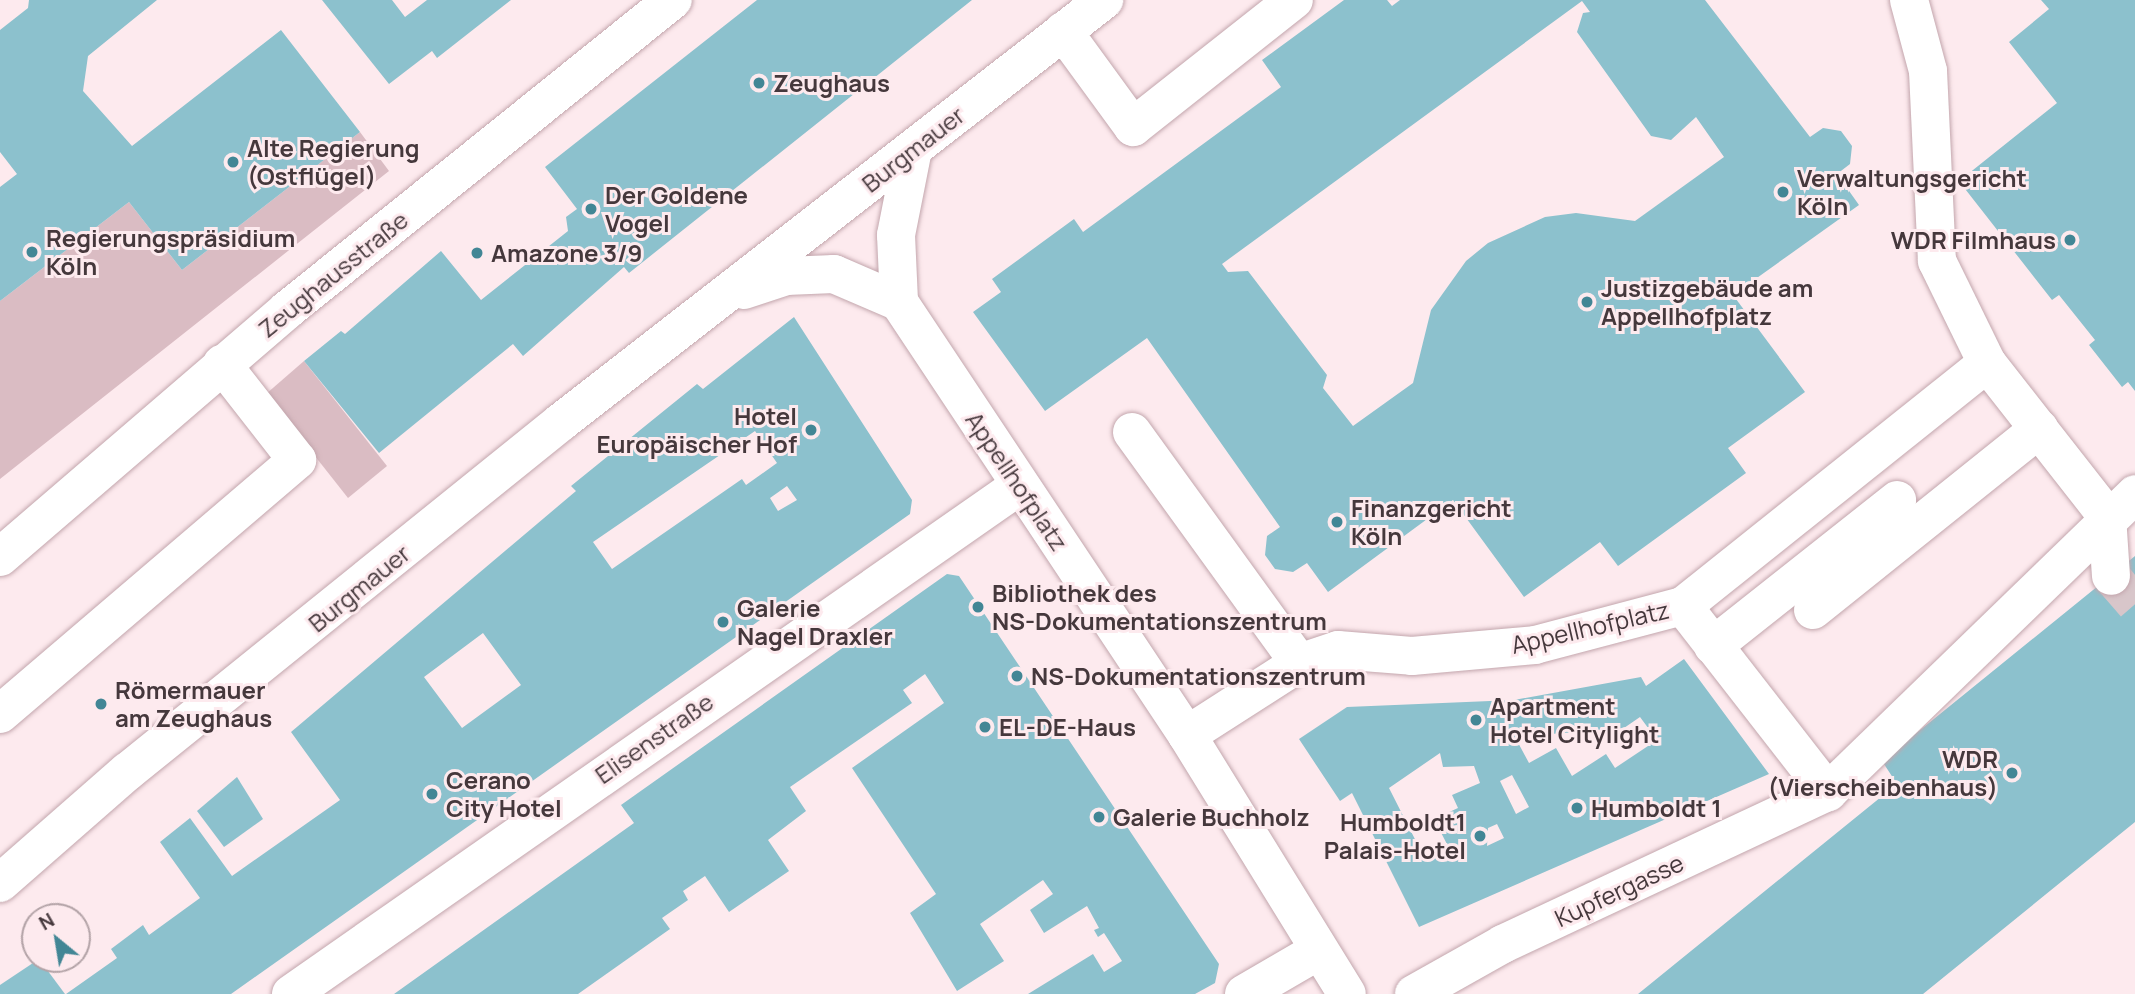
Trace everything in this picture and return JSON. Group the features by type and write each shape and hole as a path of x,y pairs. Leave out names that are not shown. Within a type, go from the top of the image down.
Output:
{"street":[{"name":"Zeughausstraße","path":"0,556 222,364 673,0"},
{"name":"Burgmauer","path":"0,883 127,772 722,297 1104,0"},
{"path":"1063,31 1133,127 1294,0"},
{"path":"1909,0 1928,71 1937,261 1987,363 2039,429 2126,515"},
{"path":"899,302 896,235 913,149"},
{"name":"Burgmauer","path":"722,297 786,276 834,274 899,302"},
{"name":"Appellhofplatz","path":"899,302 1187,735 1299,663 1338,650 1412,656 1535,645 1684,606 1987,363"},
{"path":"0,714 297,460 222,364"},
{"path":"1813,610 2039,429"},
{"path":"1132,432 1299,663"},
{"name":"Elisenstraße","path":"291,994 1019,485"},
{"path":"1713,646 1897,500"},
{"path":"2111,576 2126,515"},
{"path":"1828,792 2126,515"},
{"name":"Appellhofplatz","path":"1684,606 1828,792"},
{"path":"1187,735 1347,994"},
{"name":"Kupfergasse","path":"1414,994 1503,944 1828,792"},
{"path":"1244,994 1318,951"}],"shaded area":[{"path":"360,132 389,171 0,479 0,301 129,202 182,270"},
{"path":"304,361 387,466 348,498 266,394"}],"building":[{"path":"29,0 157,0 88,56 83,91 132,146 281,30 360,132 182,270 129,202 0,301 0,187 17,174 0,152 0,30 28,8"},
{"path":"322,0 392,0 405,17 427,0 511,0 437,58 432,51 389,84"},
{"name":"Zeughaus","path":"757,0 972,0 629,273 624,267 523,356 513,344 379,453 304,361 341,331 345,334 441,251 481,300 568,231 566,217 577,209 545,167"},
{"name":"Justizgebäude am Appellhofplatz","path":"1344,0 1387,0 1392,6 1400,0 1705,0 1810,137 1823,128 1841,131 1852,146 1850,164 1837,174 1859,205 1733,295 1805,392 1728,448 1746,473 1618,566 1600,542 1524,597 1453,500 1328,592 1307,563 1293,572 1275,569 1265,555 1267,536 1280,527 1147,338 1045,411 973,312 1001,292 992,279 1074,219 1083,232 1281,87 1262,60","holes":["1582,1 1590,12 1583,13 1577,32 1651,136 1671,140 1696,117 1724,157 1635,221 1576,213 1545,217 1488,243 1466,261 1431,310 1413,383 1353,426 1323,388 1327,375 1248,271 1228,272 1222,264"]},
{"name":"WDR Filmhaus","path":"2041,0 2135,0 2135,391 2128,382 2122,387 2089,345 2095,340 2059,295 2052,300 1962,185 1971,178 1968,174 2057,103 2009,42 2049,9"},
{"path":"794,317 912,500 910,514 231,994 66,994 117,958 111,949 143,925 149,935 200,898 160,842 190,818 232,876 340,800 291,732 576,491 571,486 697,384 703,389","holes":["755,431 777,463 746,485 742,479 612,569 593,542","787,486 797,500 778,511 770,498","483,633 521,685 462,728 424,677"]},
{"name":"WDR (Vierscheibenhaus)","path":"2135,556 2135,822 1923,994 1638,994 1897,784 1882,761"},
{"path":"947,574 959,576 1219,964 1215,983 1195,994 1028,994 1093,954 1104,972 1122,961 1104,933 1098,937 1094,930 1099,928 1087,906 1044,933 1030,910 1053,894 1043,880 980,924 1004,961 957,991 910,913 936,894 852,768 944,703 925,674 903,690 912,703 790,787 806,811 768,840 789,871 729,912 705,876 683,891 688,900 662,918 670,929 578,994 394,994 634,823 621,805"},
{"path":"1684,659 1769,774 1419,927 1352,793 1340,801 1299,739 1347,707 1514,700 1641,677 1646,686","holes":["1640,717 1657,740 1615,768 1606,754 1572,776 1556,748 1529,763 1515,737 1624,728","1440,753 1443,767 1474,766 1480,783 1452,795 1458,808 1434,819 1450,850 1425,859 1389,788","1512,775 1529,807 1516,814 1500,781","1497,824 1504,838 1487,846 1488,828"]},
{"path":"237,777 263,819 224,847 197,811"},
{"path":"21,971 49,973 65,994 0,994 0,985"}],"tunnel":[{"path":"2111,576 2135,604"}],"place":[{"name":"Zeughaus","path":"759,83"},
{"name":"Alte Regierung (Ostflügel)","path":"233,162"},
{"name":"Verwaltungsgericht Köln","path":"1783,192"},
{"name":"Der Goldene Vogel","path":"591,209"},
{"name":"WDR Filmhaus","path":"2070,240"},
{"name":"Regierungspräsidium Köln","path":"32,252"},
{"name":"Amazone 3/9","path":"477,253"},
{"name":"Justizgebäude am Appellhofplatz","path":"1587,302"},
{"name":"Hotel Europäischer Hof","path":"811,430"},
{"name":"Finanzgericht Köln","path":"1337,522"},
{"name":"Bibliothek des NS-Dokumentationszentrum","path":"978,607"},
{"name":"Galerie Nagel Draxler","path":"723,622"},
{"name":"NS-Dokumentationszentrum","path":"1017,676"},
{"name":"Römermauer am Zeughaus","path":"101,704"},
{"name":"Apartment Hotel Citylight","path":"1476,720"},
{"name":"EL-DE-Haus","path":"985,727"},
{"name":"WDR (Vierscheibenhaus)","path":"2012,773"},
{"name":"Cerano City Hotel","path":"432,794"},
{"name":"Humboldt 1","path":"1577,808"},
{"name":"Galerie Buchholz","path":"1099,817"},
{"name":"Humboldt1 Palais-Hotel","path":"1480,836"}]}
